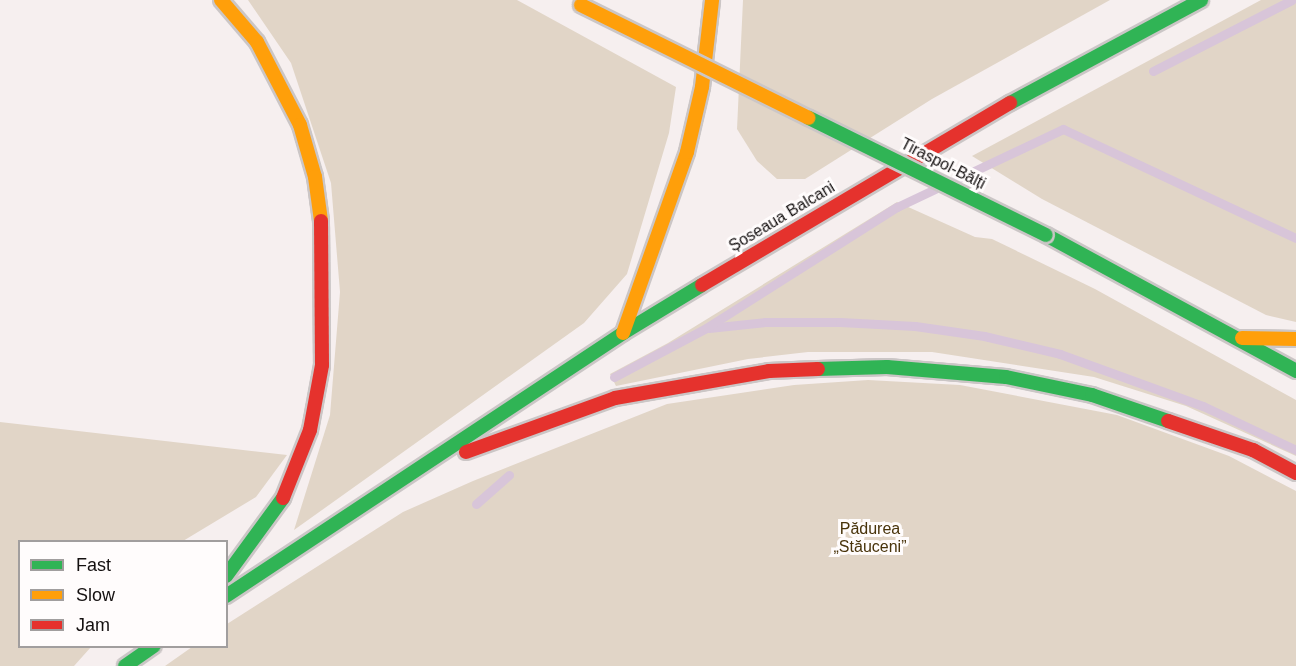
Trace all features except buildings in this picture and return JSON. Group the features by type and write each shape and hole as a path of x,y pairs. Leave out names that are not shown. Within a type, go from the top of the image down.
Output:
{"highway":[{"path":"221,0 257,42 300,125 321,220 322,364 310,430 289,489 228,573"},
{"path":"622,333 687,152 702,87 712,0"},
{"name":"Șoseaua Balcani","path":"392,482 622,333 951,135 1201,0"},
{"name":"Tiraspol-Bălți","path":"575,3 1046,235 1296,371"},
{"path":"1234,337 1296,339"},
{"path":"228,595 392,482 504,437 615,398 769,371 887,367 1006,377 1092,395 1253,450 1296,472"},
{"path":"125,666 150,648"}],"green space":[{"path":"248,0 517,0 676,87 669,133 627,274 584,323 294,530 330,415 340,292 331,183 291,63"},
{"path":"743,0 1110,0 932,99 805,179 777,179 757,161 737,129"},
{"path":"1261,0 1296,0 1296,322 1266,315 1042,199 972,156"},
{"path":"897,202 975,237 992,239 1095,289 1296,400 1296,456 1186,406 1094,377 932,352 808,352 748,359 616,386 610,374 668,343"},
{"name":"Pădurea „Stăuceni”","path":"868,380 960,385 1117,415 1229,456 1296,491 1296,666 165,666 191,648 228,648 228,623 403,512 473,481 667,404 794,385"},
{"path":"0,422 287,455 256,497 185,540 18,540 18,648 90,648 74,666 0,666"}],"waterway":[{"path":"1153,71 1292,0"},
{"path":"953,181 1063,129 1296,238"},
{"path":"614,377 706,328 897,207 935,189"},
{"path":"709,328 765,322 840,322 915,326 984,336 1060,354 1203,406 1296,450"},
{"path":"476,504 509,475"}],"traffic: fast":[{"path":"1010,103 1201,0"},
{"path":"809,118 1046,235"},
{"path":"1046,235 1296,371"},
{"path":"228,595 623,333 702,285"},
{"path":"818,369 887,367 1006,377 1092,395 1168,421"},
{"path":"228,573 283,498"},
{"path":"125,666 151,648"}],"traffic: slow":[{"path":"221,0 257,42 300,125 315,177 321,221"},
{"path":"623,333 687,152 702,87 712,0"},
{"path":"581,5 809,118"},
{"path":"1242,338 1296,339"}],"traffic: jam":[{"path":"702,285 1010,103"},
{"path":"283,498 310,430 322,365 321,221"},
{"path":"466,452 615,398 769,371 818,369"},
{"path":"1168,421 1253,450 1296,473"}]}
